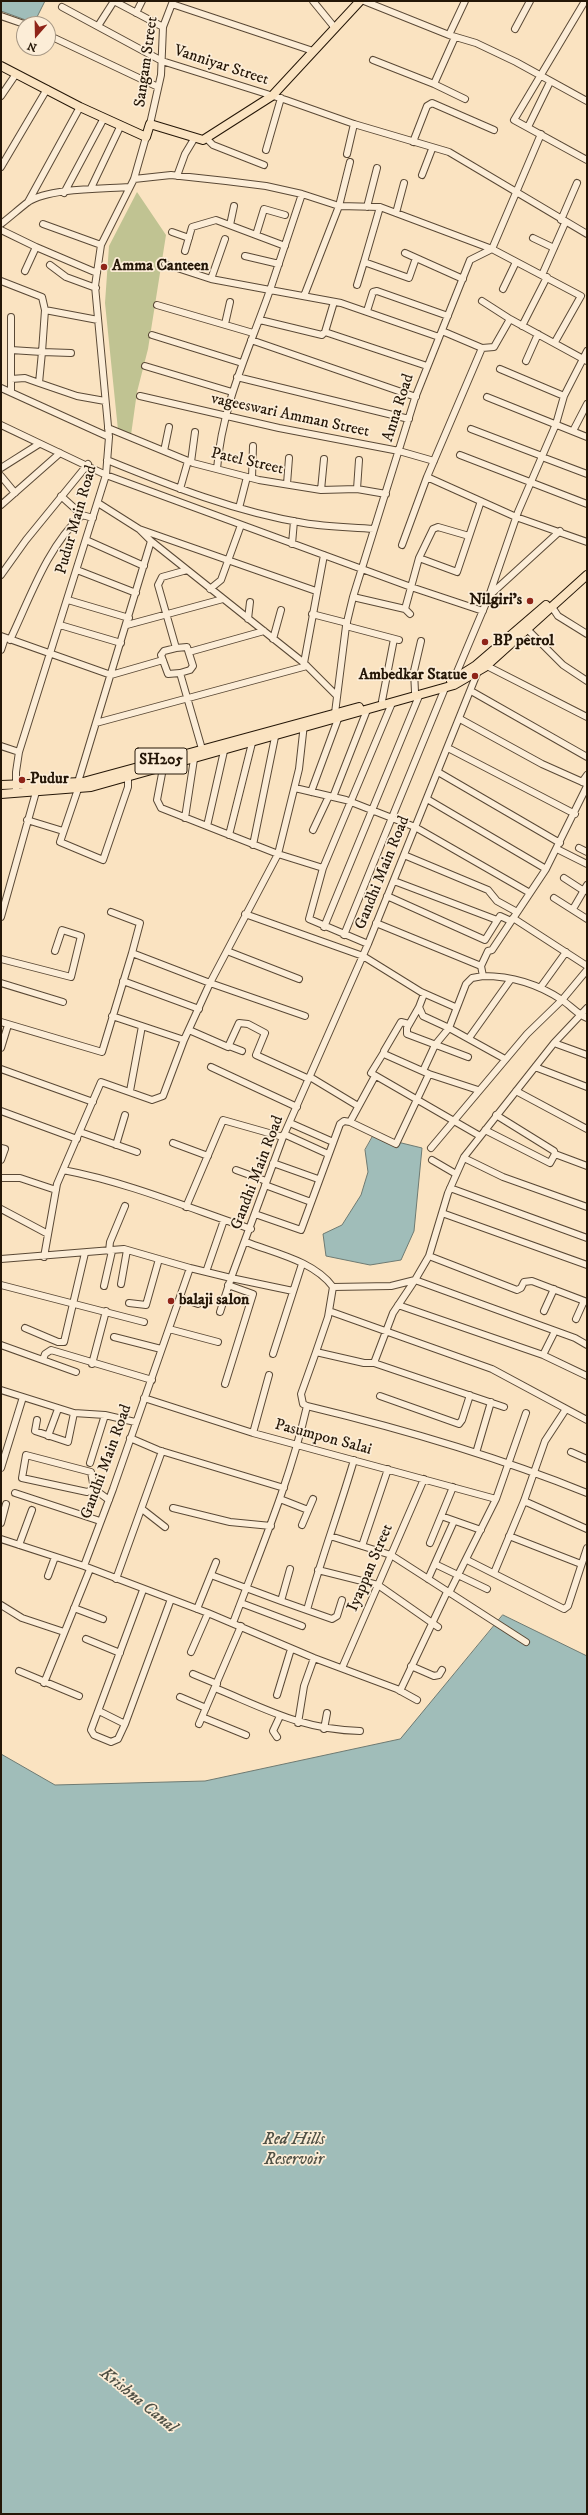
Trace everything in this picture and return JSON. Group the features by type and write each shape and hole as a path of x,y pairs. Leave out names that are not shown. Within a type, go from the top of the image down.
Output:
{"main road":[{"path":"1,66 80,107 146,137 150,124 194,139 207,139 272,96 360,1"},
{"name":"SH205","path":"337,716 392,703 454,679 480,666 587,568"},
{"name":"SH205","path":"164,763 202,749 303,727 382,701 445,688 480,666 527,629 587,575"},
{"path":"1,785 36,792 78,786 164,763 194,759 275,737 303,727"},
{"path":"1,794 15,789 78,786"}],"street":[{"path":"98,26 114,1 163,27"},
{"path":"136,13 142,1"},
{"path":"313,1 335,28"},
{"path":"364,1 492,51 587,101"},
{"path":"434,84 465,1"},
{"path":"515,29 530,1"},
{"path":"585,1 514,120 587,160"},
{"path":"172,2 313,51"},
{"name":"Sangam Street","path":"150,124 162,61 163,27 172,2"},
{"name":"Vanniyar Street","path":"62,7 162,61 281,98 354,124 432,149 449,152 517,191 563,222 587,234"},
{"path":"1,16 16,21"},
{"path":"56,39 158,87"},
{"path":"373,60 434,84 466,99"},
{"path":"1,96 16,74"},
{"path":"528,127 550,82"},
{"path":"1,167 47,89"},
{"path":"266,150 281,98"},
{"path":"413,142 427,106 432,103 494,130"},
{"path":"28,202 80,107"},
{"path":"64,193 104,118"},
{"path":"347,154 354,124"},
{"path":"92,188 121,125"},
{"path":"492,249 541,134"},
{"name":"Pudur Main Road","path":"15,789 19,752 68,600 106,475 109,437 98,320 96,288 97,273 101,245 134,179 146,137"},
{"path":"177,176 185,154 194,139"},
{"path":"207,139 213,145 264,165"},
{"path":"422,175 432,149"},
{"path":"304,296 339,206 350,162"},
{"path":"368,207 377,168"},
{"path":"134,179 177,176 266,186 302,194 339,206 380,207 492,249 584,297 555,342"},
{"path":"396,213 404,183"},
{"path":"522,326 544,276 577,183"},
{"path":"2,222 28,202 46,196 92,188 129,187"},
{"path":"217,469 225,416 232,392 260,320 302,194"},
{"path":"230,225 234,206"},
{"path":"357,285 380,207"},
{"path":"256,235 264,209 285,215"},
{"path":"185,251 192,226 216,220 285,246"},
{"path":"43,224 101,245"},
{"path":"1,230 36,247 97,273"},
{"path":"172,232 189,238"},
{"path":"533,238 554,248"},
{"path":"211,279 225,239"},
{"path":"25,271 36,247"},
{"name":"Anna Road","path":"311,792 337,716 337,696 346,624 353,596 416,397 470,260 492,249"},
{"path":"405,254 463,279"},
{"path":"245,256 279,264"},
{"path":"364,262 409,278 416,258"},
{"path":"503,289 516,262"},
{"path":"165,264 211,279 334,302 367,311 439,337"},
{"path":"50,265 66,277 96,288"},
{"path":"1,281 42,297 45,310 39,383"},
{"path":"367,311 373,292 377,291 448,316"},
{"path":"482,301 522,326 555,342 585,360"},
{"path":"225,324 230,302"},
{"path":"260,320 322,335 325,332 334,302"},
{"path":"157,305 254,333"},
{"path":"45,310 98,320"},
{"path":"11,317 11,392"},
{"path":"442,331 482,348 496,345 510,319"},
{"path":"325,332 427,366"},
{"path":"526,361 538,334"},
{"path":"152,335 242,363"},
{"path":"251,340 416,397"},
{"path":"402,545 427,477 482,348"},
{"path":"11,350 72,354"},
{"path":"454,679 489,596 516,517 556,424 564,396 585,360 587,352"},
{"path":"145,366 232,392"},
{"path":"500,369 564,396"},
{"path":"237,377 409,419"},
{"path":"11,379 25,378 77,396 105,401"},
{"path":"1,388 109,437"},
{"name":"vageeswari Amman Street","path":"140,396 225,416 399,451 434,461"},
{"path":"488,397 587,437"},
{"path":"573,431 587,404"},
{"path":"1,425 39,444 88,464 106,475 361,569 483,611"},
{"path":"164,451 169,427"},
{"name":"Patel Street","path":"108,428 189,461 249,478 321,490 357,489 386,494"},
{"path":"471,428 587,474"},
{"path":"180,488 189,461 195,432"},
{"path":"1,468 39,444"},
{"path":"239,508 249,478 253,446"},
{"path":"1,504 60,452"},
{"path":"460,455 531,484 587,504"},
{"path":"287,484 289,458"},
{"path":"321,490 324,459"},
{"path":"107,460 180,488 239,508 294,521 374,529"},
{"path":"357,489 359,460"},
{"path":"1,575 61,496 88,464"},
{"path":"1,476 15,493"},
{"path":"427,477 516,517 560,531 587,542"},
{"path":"61,496 82,515 93,518"},
{"path":"419,558 456,572 481,501"},
{"path":"98,503 139,529 210,589 305,665 337,696"},
{"path":"1,650 43,570 73,524 82,515"},
{"path":"292,544 294,521"},
{"path":"210,589 221,580 241,525"},
{"path":"405,609 419,558 430,532 436,527 469,536"},
{"path":"139,529 316,591"},
{"path":"489,596 560,531"},
{"path":"86,540 144,566"},
{"path":"128,773 128,787 103,860 62,844 60,840 78,786 152,541"},
{"path":"305,665 312,614 324,555"},
{"path":"77,570 136,593"},
{"path":"176,648 158,585 162,577 187,570"},
{"path":"353,596 405,609 410,614"},
{"path":"127,625 166,616 223,599"},
{"path":"68,600 129,618"},
{"path":"248,619 250,602"},
{"path":"552,607 558,616 587,634"},
{"path":"273,639 281,610"},
{"path":"312,614 396,640 382,701"},
{"path":"60,625 121,643"},
{"path":"527,629 563,664 587,681"},
{"path":"189,652 264,631"},
{"path":"6,638 50,655 111,675 163,660"},
{"path":"324,927 417,694 414,671 421,641"},
{"path":"187,647 189,652 192,668 180,673 168,674 162,652 187,647"},
{"path":"96,723 188,699 305,665"},
{"path":"480,666 510,676 587,717"},
{"name":"Gandhi Main Road","path":"220,1312 228,1285 251,1229 265,1183 273,1163 368,944 460,719 480,666"},
{"path":"180,673 202,749"},
{"path":"344,935 445,688"},
{"path":"471,691 587,757"},
{"path":"368,944 324,927 309,919 323,868 392,703"},
{"path":"313,830 331,796 366,710"},
{"path":"460,719 542,764 585,784"},
{"path":"44,1257 56,1190 63,1170 101,1082 152,1100 163,1096 184,1040 210,983 245,914 278,854 295,788 303,727"},
{"path":"254,845 275,737"},
{"path":"229,835 252,743"},
{"path":"1,746 19,752"},
{"path":"448,748 575,814"},
{"path":"207,826 224,750"},
{"path":"185,818 194,759"},
{"path":"164,763 157,805 185,818 254,845 323,868"},
{"path":"438,772 560,842"},
{"path":"483,976 481,966 488,951 492,950 546,869 557,849 575,814 587,775"},
{"path":"295,788 351,802 416,827 530,892"},
{"path":"1,917 36,792"},
{"path":"427,799 546,869"},
{"path":"27,820 63,831"},
{"path":"579,848 587,852"},
{"path":"557,849 587,864"},
{"path":"404,855 488,890 497,900 517,912"},
{"path":"564,878 585,888 573,909"},
{"path":"394,881 497,920"},
{"path":"387,896 485,940 501,916 512,920 587,966"},
{"path":"554,898 587,919"},
{"path":"1,1022 102,1052 140,923 111,912"},
{"path":"245,914 363,956 424,994 455,1007"},
{"path":"376,923 481,966"},
{"path":"1,959 71,977 81,936 62,930 55,951"},
{"path":"227,951 299,979"},
{"path":"540,988 566,952"},
{"path":"132,953 210,983 305,1016"},
{"path":"431,1148 453,1119 505,1059 527,1034 562,1000 587,970"},
{"path":"255,1214 300,1230 318,1179 341,1123 350,1122 396,1144 417,1098 435,1045 449,1028 455,1007 468,981 483,976 524,981 562,1000 580,1015 587,1018"},
{"path":"469,1038 511,979"},
{"path":"123,981 199,1009"},
{"path":"1,983 63,1002"},
{"path":"424,994 419,1007 409,1024 407,1034 468,1057"},
{"path":"419,1007 423,1016 469,1038 505,1059"},
{"path":"374,1363 385,1331 398,1305 415,1280 428,1256 450,1188 464,1158 496,1115 554,1043 587,1008"},
{"path":"112,1016 184,1040"},
{"path":"409,1024 401,1022 371,1073 417,1098 480,1136"},
{"path":"229,1046 239,1023 264,1031 265,1034 256,1056 310,1078 358,1106"},
{"path":"1,1048 8,1025"},
{"path":"130,1091 142,1026"},
{"path":"189,1030 242,1051"},
{"path":"554,1043 587,1055"},
{"path":"384,1052 386,1055 426,1073 478,1090"},
{"path":"211,1067 297,1107"},
{"path":"535,1067 587,1087"},
{"path":"1,1069 93,1102"},
{"path":"350,1122 375,1076"},
{"path":"516,1091 587,1129"},
{"path":"1,1111 77,1139"},
{"path":"116,1145 125,1115"},
{"path":"496,1115 554,1150 555,1154 587,1166"},
{"path":"186,1207 223,1120 284,1136 328,1154"},
{"path":"290,1123 333,1142"},
{"path":"485,1130 550,1163 555,1154"},
{"path":"80,1132 137,1152"},
{"path":"173,1143 208,1156"},
{"path":"1,1148 5,1149 1,1160"},
{"path":"464,1158 503,1177 587,1207"},
{"path":"432,1160 456,1174"},
{"path":"273,1163 318,1179"},
{"path":"63,1170 85,1174 251,1229"},
{"path":"236,1170 311,1202"},
{"path":"1,1178 20,1178 56,1190"},
{"path":"450,1188 587,1238"},
{"path":"104,1286 110,1251 110,1242 125,1206"},
{"path":"1,1209 48,1234"},
{"path":"442,1213 587,1265"},
{"path":"206,1272 224,1220"},
{"path":"246,1242 302,1264 326,1277 333,1287 329,1311 301,1394 303,1404 399,1428 476,1452 534,1471 587,1493"},
{"path":"122,1284 127,1250"},
{"path":"1,1259 127,1250 206,1272 293,1291"},
{"path":"25,1328 62,1343 74,1303 85,1253"},
{"path":"428,1256 517,1290 529,1281 586,1301 576,1320"},
{"path":"129,1303 143,1307 146,1305 159,1259"},
{"path":"273,1354 302,1264"},
{"name":"Gandhi Main Road","path":"44,1683 74,1608 100,1521 109,1500 135,1422 152,1380 161,1349 190,1268"},
{"path":"333,1287 391,1286 415,1280 555,1331 587,1345"},
{"path":"1,1285 106,1310 144,1322"},
{"path":"225,1384 252,1294 228,1285"},
{"path":"544,1311 554,1290"},
{"path":"180,1298 198,1304"},
{"path":"398,1305 542,1355 587,1376"},
{"path":"92,1364 106,1310"},
{"path":"329,1311 492,1369 587,1420"},
{"path":"169,1329 218,1342"},
{"path":"542,1355 555,1331"},
{"path":"114,1336 161,1349"},
{"path":"1,1345 76,1372"},
{"path":"43,1360 45,1354 51,1350 92,1364 152,1380"},
{"path":"316,1352 364,1363 374,1363 504,1407"},
{"path":"253,1433 269,1375"},
{"path":"1,1390 74,1413 105,1416 135,1422"},
{"path":"380,1396 459,1424 462,1420 470,1395"},
{"path":"1,1468 23,1397"},
{"name":"Pasumpon Salai","path":"144,1398 298,1446 496,1499"},
{"path":"476,1452 491,1402"},
{"path":"234,1623 284,1488 298,1446 307,1406"},
{"path":"48,1436 58,1409"},
{"path":"494,1574 524,1501 545,1441 566,1409"},
{"path":"37,1420 35,1431 68,1442 74,1413"},
{"path":"400,1691 448,1592 460,1575 496,1499 510,1463 526,1413"},
{"path":"90,1463 105,1416"},
{"path":"130,1438 162,1452 284,1488"},
{"path":"116,1579 162,1452"},
{"path":"571,1452 587,1459"},
{"path":"94,1489 87,1492 22,1478 26,1455 91,1472 94,1489 109,1500"},
{"path":"307,1610 318,1570 354,1460"},
{"path":"362,1546 388,1469"},
{"name":"Iyappan Street","path":"342,1668 424,1479"},
{"path":"430,1543 452,1487"},
{"path":"15,1493 100,1521"},
{"path":"280,1499 308,1510"},
{"path":"302,1525 313,1499"},
{"path":"524,1501 587,1529"},
{"path":"1,1522 6,1504"},
{"path":"173,1508 230,1522 271,1526"},
{"path":"142,1509 165,1527"},
{"path":"20,1545 32,1510"},
{"path":"441,1516 481,1530"},
{"path":"428,1579 454,1521"},
{"path":"330,1536 391,1556 526,1642"},
{"path":"509,1536 581,1564"},
{"path":"1,1539 87,1568 143,1590 197,1608 291,1649 400,1691 417,1700"},
{"path":"467,1560 564,1609 568,1606 587,1550"},
{"path":"48,1576 55,1557"},
{"path":"197,1608 216,1562"},
{"path":"435,1564 487,1589"},
{"path":"281,1601 290,1569"},
{"path":"318,1570 378,1585 438,1627"},
{"path":"211,1575 335,1619 342,1600"},
{"path":"143,1590 91,1730 94,1735 110,1742 116,1741 125,1724 171,1599"},
{"path":"241,1602 302,1626"},
{"path":"1,1605 26,1620 64,1632"},
{"path":"74,1608 104,1619"},
{"path":"191,1652 208,1613"},
{"path":"199,1724 241,1626"},
{"path":"86,1639 120,1653"},
{"path":"277,1694 291,1649"},
{"path":"298,1723 304,1686 314,1658"},
{"path":"412,1666 434,1676 438,1675 442,1670"},
{"path":"19,1671 44,1683 79,1696"},
{"path":"193,1674 280,1716 298,1723 324,1729 360,1731"},
{"path":"180,1697 206,1708"},
{"path":"99,1711 125,1724"},
{"path":"324,1729 327,1713"},
{"path":"277,1737 273,1731 280,1716"},
{"path":"202,1717 246,1735"}],"green space":[{"path":"137,192 166,235 148,349 137,392 131,435 118,430 105,303 109,246"}],"water":[{"path":"1,1 45,1 38,16 16,16 1,11"},
{"path":"373,1136 422,1148 414,1231 401,1260 370,1265 326,1256 323,1234 342,1225 361,1195 368,1172 365,1150"},
{"name":"Red Hills Reservoir","path":"503,1615 587,1656 587,2514 1,2514 1,1754 55,1785 205,1781 400,1739"}],"place":[{"name":"Amma Canteen","path":"104,267"},
{"name":"Nilgiri's","path":"530,601"},
{"name":"BP petrol","path":"485,642"},
{"name":"Ambedkar Statue","path":"475,676"},
{"name":"Pudur","path":"22,780"},
{"name":"balaji salon","path":"171,1301"}],"water label":[{"name":"Krishna Canal","path":"138,2401"}]}
